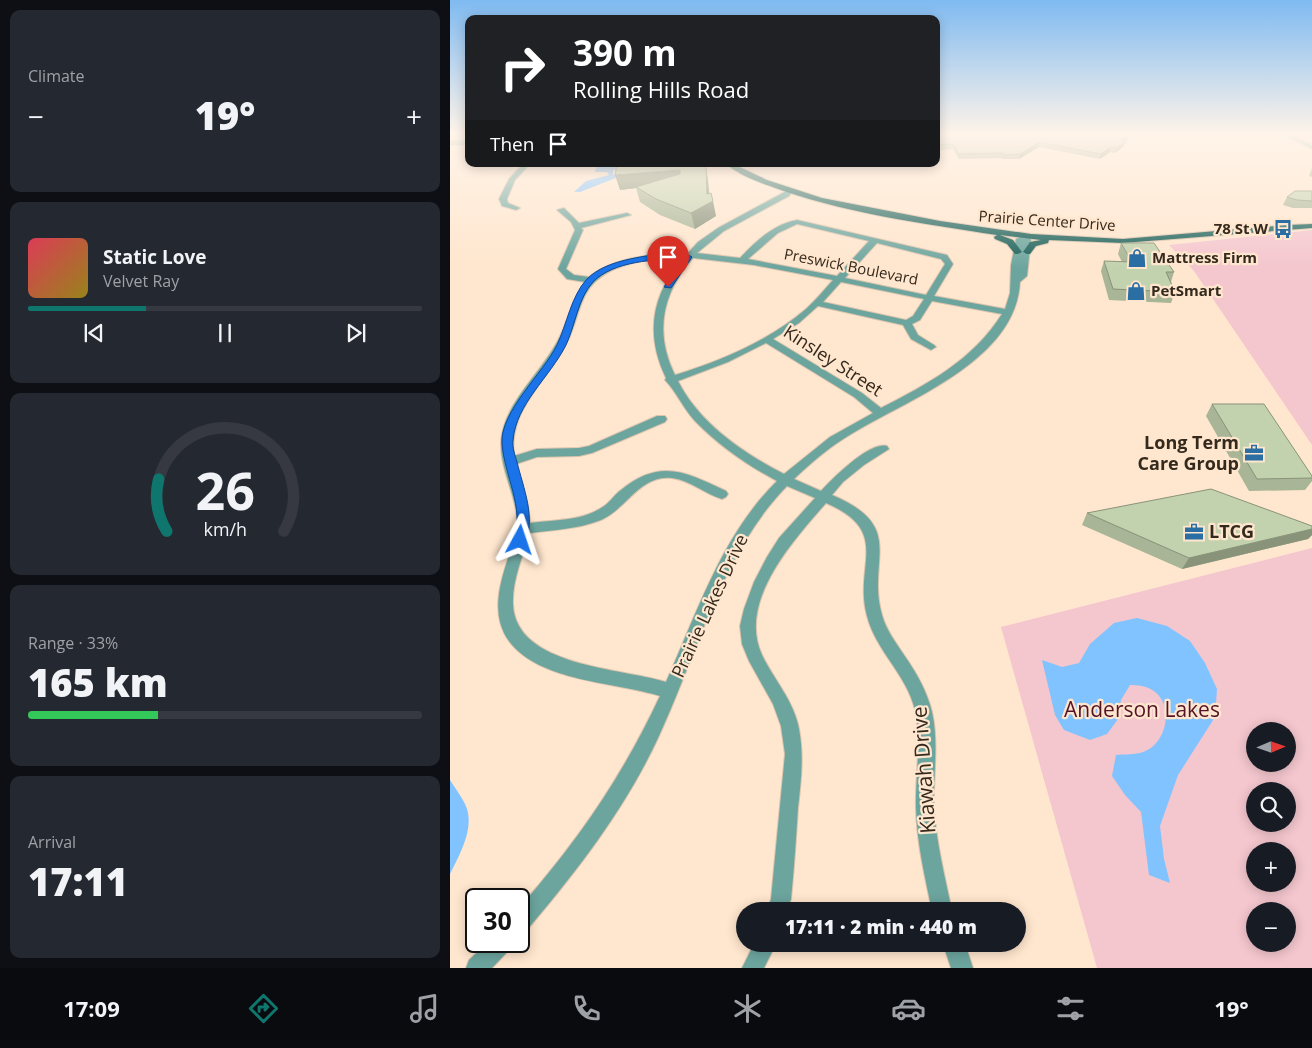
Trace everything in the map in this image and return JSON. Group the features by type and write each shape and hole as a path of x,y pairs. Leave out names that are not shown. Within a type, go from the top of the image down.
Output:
{"main road":[{"name":"Prairie Center Drive","path":"756,178 790,191 838,204 932,223 1025,233 1140,232 1312,219"},
{"name":"Prairie Center Drive","path":"775,178 799,186 938,218 1063,239 1138,240 1312,226"},
{"path":"932,223 1001,237 1010,242 1018,252"},
{"path":"1027,252 1036,243 1063,239"}],"street":[{"path":"513,178 507,187 503,199 505,204 516,208"},
{"name":"Kiawah Drive","path":"799,186 787,195 749,215 742,216 714,234 688,257 668,287 662,303 658,321 658,340 662,360 670,380 696,417 724,442 752,462 823,498 851,509 870,530 873,543 870,602 875,622 886,642 906,668 918,689 924,713 925,810 931,862 940,902"},
{"path":"561,210 578,226 578,236 562,268 564,274 569,277 590,280 580,295 561,346 511,422 507,442 521,505 524,529 508,578 504,598 506,612 514,634 534,653 570,668 653,684 670,690"},
{"path":"578,226 627,215"},
{"path":"742,261 771,234 792,222 938,255 948,260 949,267 917,318 907,322 816,303"},
{"name":"Prairie Lakes Drive","path":"530,911 559,877 607,811 643,750 730,556 748,525 786,480 816,453 842,435 945,377 967,361 990,339 1008,312 1014,296 1020,239 1025,233 1028,240 1023,276 1017,280"},
{"path":"670,380 702,369 766,339 798,320 874,241"},
{"name":"Preswick Boulevard","path":"590,280 603,272 628,262 658,256 742,261 1008,312"},
{"path":"907,322 914,337 931,347"},
{"name":"Kinsley Street","path":"766,339 858,395 880,413"},
{"path":"510,461 538,453 579,452 592,449 661,419"},
{"path":"780,902 794,754 790,726 780,700 757,661 750,644 748,626 751,609 772,560 784,542 840,479 860,462 883,449"},
{"path":"524,529 579,521 606,511 625,493 652,475 660,473 679,474 722,494"},
{"path":"753,968 761,952"},
{"path":"957,952 962,968"},
{"path":"477,968 492,953"}],"green space":[{"path":"1312,230 1312,445 1194,271 1169,245"},
{"name":"Anderson Lakes","path":"1312,548 1312,968 1097,968 1001,627"}],"water":[{"path":"597,178 615,178 580,192 574,192 586,181"},
{"path":"1137,618 1167,626 1190,641 1205,663 1217,689 1215,717 1178,775 1160,826 1164,859 1170,883 1149,875 1141,812 1125,795 1112,776 1116,755 1143,752 1153,746 1160,737 1165,726 1166,714 1163,703 1157,693 1146,687 1130,685 1121,700 1118,719 1107,734 1090,740 1064,730 1055,715 1042,660 1062,667 1079,663 1090,644 1114,623"},
{"path":"450,780 465,804 469,821 465,840 450,874"}],"building":[{"path":"666,178 706,178 707,194 711,193 713,201 691,213 656,199 636,187"},
{"path":"1295,191 1312,191 1312,201 1287,197"},
{"path":"1121,243 1154,243 1174,272 1166,272 1175,292 1113,289 1104,261 1132,262"},
{"name":"Long Term Care Group","path":"1212,404 1264,404 1312,478 1257,479"},
{"name":"LTCG","path":"1211,489 1312,526 1312,529 1189,558 1087,513"}],"place":[{"name":"78 St W","path":"1283,229"},
{"name":"Mattress Firm","path":"1137,258"},
{"name":"PetSmart","path":"1136,291"},
{"name":"Long Term Care Group","path":"1254,453"},
{"name":"LTCG","path":"1194,532"}],"route":[{"path":"520,540 524,529 521,505 508,453 508,431 511,422 561,346 582,292 590,280 618,265 658,256 688,257 676,272 668,287"}]}
